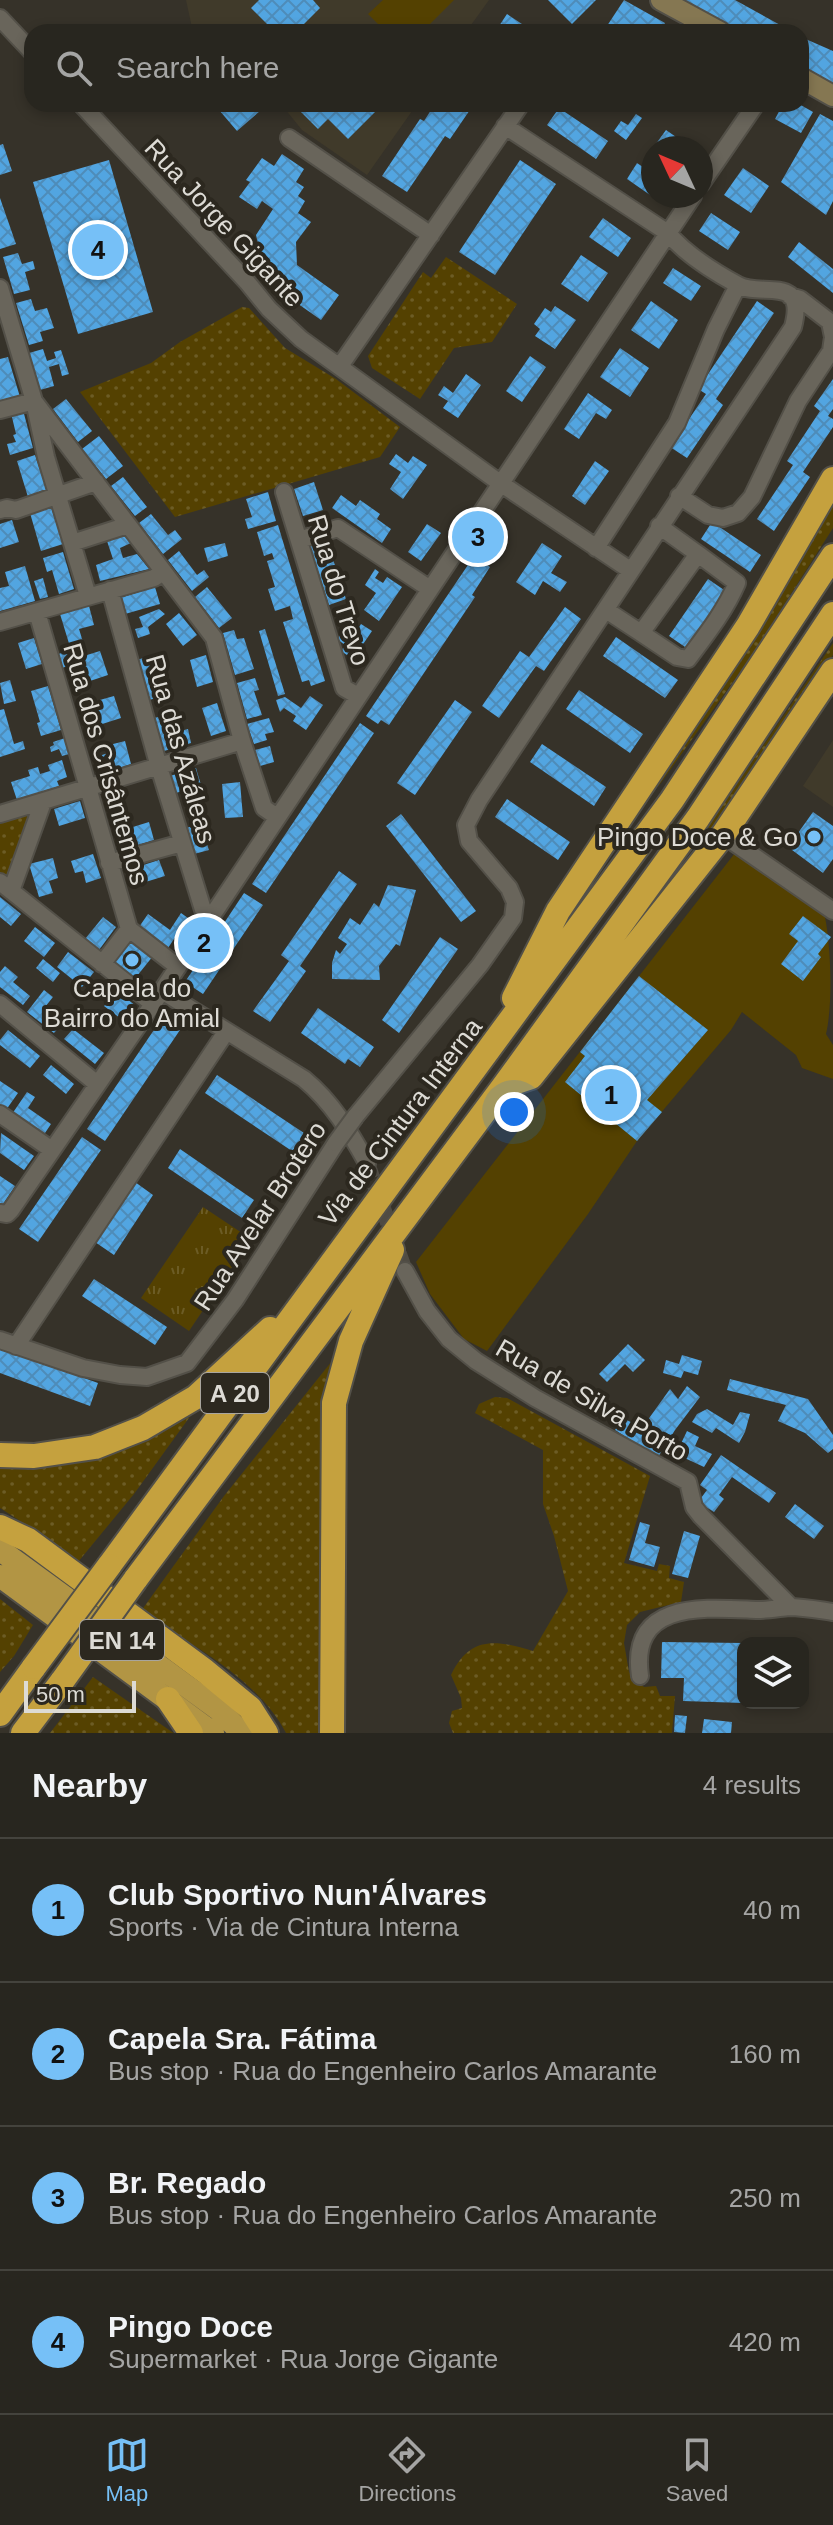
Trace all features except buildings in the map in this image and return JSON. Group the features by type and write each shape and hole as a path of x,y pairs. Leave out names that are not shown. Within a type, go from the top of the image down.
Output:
{"highway":[{"path":"488,1050 558,911 748,626 833,479"},
{"name":"Via de Cintura Interna","path":"4,1706 672,800 833,556"},
{"name":"A 20","path":"23,1733 503,1087 698,818 833,614"},
{"path":"503,1087 531,1077 723,835 833,671"},
{"path":"332,1733 334,1403 351,1341 409,1211"},
{"path":"0,1455 34,1456 95,1447 143,1428 196,1397 300,1305"},
{"path":"0,1527 28,1540 205,1671 250,1708 266,1733"},
{"name":"EN 14","path":"0,1550 218,1709 242,1733"},
{"name":"EN 14","path":"0,1576 213,1733"},
{"path":"34,1733 57,1688"},
{"path":"168,1699 191,1733"}],"main road":[{"path":"661,0 705,24"},
{"path":"809,82 833,96"}],"street":[{"path":"0,18 24,44"},
{"name":"Rua Jorge Gigante","path":"88,112 269,309 301,339 500,483 630,570"},
{"path":"340,366 515,112"},
{"path":"713,167 750,112"},
{"path":"505,126 668,233 678,245 741,287 779,289 800,299 830,322 833,337 831,351 798,401 752,497 738,513 723,518 708,515 679,496"},
{"path":"289,138 431,235"},
{"path":"0,1213 7,1214 11,1210 158,998 685,208"},
{"path":"596,548 677,423 716,329 741,287"},
{"path":"659,526 737,583 731,597 688,659 677,657 606,610 659,526 793,327 795,306 790,296"},
{"path":"1,298 34,401 58,497 88,596"},
{"path":"0,410 34,401"},
{"path":"34,401 214,638 264,808 277,817"},
{"path":"0,520 8,510 58,497 65,492 98,486"},
{"name":"Rua do Trevo","path":"284,492 344,688 358,696"},
{"path":"72,543 128,525"},
{"path":"299,540 338,528 430,589"},
{"path":"641,633 698,554"},
{"path":"0,622 154,578 163,572"},
{"name":"Rua das Azáleas","path":"110,590 182,843 204,913 211,918"},
{"name":"Rua Avelar Brotero","path":"8,1343 83,1368 120,1375 147,1377 187,1363 235,1300 355,1117 447,1007 513,918 515,902 509,888 469,841 466,825 479,800 606,610"},
{"name":"Rua dos Crisântemos","path":"37,612 129,929"},
{"path":"3,813 242,741"},
{"path":"43,802 6,886 102,964 304,1079 320,1092 351,1133 367,1163"},
{"path":"723,835 833,911"},
{"path":"109,863 182,843"},
{"path":"102,964 129,929 178,967"},
{"path":"0,1004 97,1084"},
{"path":"8,1343 226,1032"},
{"path":"0,1114 52,1150"},
{"name":"Rua de Silva Porto","path":"405,1271 427,1311 449,1339 476,1361 535,1398 688,1482 694,1507 701,1516 791,1607"},
{"path":"640,1676 638,1662 643,1639 655,1623 666,1615 685,1610 791,1607 833,1612"}],"shaded area":[{"path":"186,0 489,0 472,24 191,24"},
{"path":"287,112 411,112 367,175 302,130"},
{"path":"833,740 833,807 803,786"}],"green space":[{"path":"383,0 454,0 430,24 378,24 368,14"},
{"path":"446,257 517,304 492,342 454,348 420,399 372,368 368,356 423,272 431,278"},
{"path":"242,307 249,308 285,348 336,379 400,427 380,457 175,517 80,392 151,363 180,342"},
{"path":"833,493 833,528 752,655 658,787 659,780"},
{"path":"833,643 833,655 711,830 708,827"},
{"path":"33,813 8,879 0,872 0,824"},
{"path":"735,853 825,917 830,976 826,1034 833,1045 833,1079 802,1068 796,1055 742,1012 731,1030 637,1141 588,1214 487,1351 464,1339 430,1294 416,1262"},
{"path":"203,1207 251,1239 189,1331 141,1298"},
{"path":"332,1361 326,1442 324,1733 286,1733 273,1713 241,1679 141,1611 224,1496"},
{"path":"495,1397 507,1398 650,1476 624,1563 657,1571 659,1564 670,1566 669,1578 684,1582 681,1602 640,1612 627,1625 624,1643 629,1672 644,1687 656,1686 660,1696 675,1696 672,1733 453,1733 449,1723 452,1711 462,1708 451,1675 458,1662 476,1647 485,1644 507,1644 533,1651 568,1591 543,1504 543,1450 475,1413 479,1404"},
{"path":"194,1411 134,1494 78,1562 0,1508 0,1468 40,1469 85,1461"},
{"path":"0,1599 33,1625 0,1672"},
{"path":"93,1677 172,1732 174,1733 50,1733"}],"tunnel":[{"path":"367,1163 405,1271"}],"place":[{"name":"Pingo Doce","path":"98,250"},
{"name":"Br. Regado","path":"478,537"},
{"name":"Pingo Doce & Go","path":"814,837"},
{"name":"Capela Sra. Fátima","path":"204,943"},
{"name":"Capela do Bairro do Amial","path":"132,960"},
{"name":"Club Sportivo Nun'Álvares","path":"611,1095"}]}
